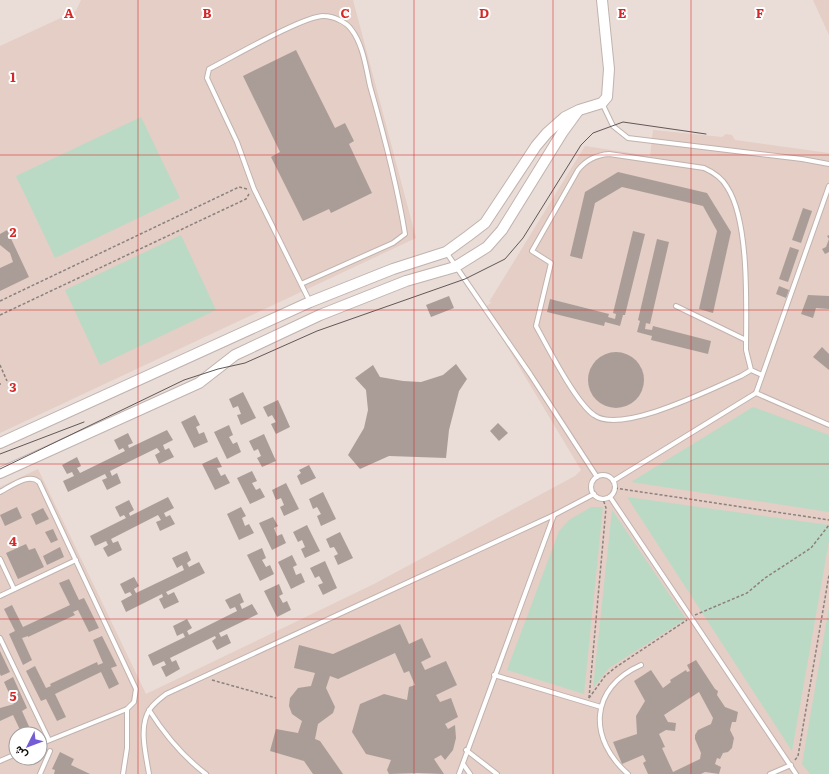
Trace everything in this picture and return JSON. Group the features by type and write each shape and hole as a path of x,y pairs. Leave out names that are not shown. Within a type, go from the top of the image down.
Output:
{"street":[{"path":"0,443 310,302 393,269 446,252 485,224 536,146 547,132 566,117 579,110 602,103 607,97 609,69 602,0"},
{"path":"0,473 199,384 235,355 320,314 406,282 455,266 487,247 497,236 562,133 579,110"},
{"path":"456,245 453,251 454,258 458,261 464,261"}],"lane":[{"path":"301,284 393,243 405,234 384,138 359,44 351,28 334,17 325,16 316,16 271,37 209,69 207,73 207,78 237,142 254,189 301,284 310,302"},
{"path":"602,103 613,126 628,138 802,159 829,164"},
{"path":"602,155 624,156 704,168 714,173 723,181 731,193 742,229 746,350 751,370 741,376 674,405 643,416 610,421 598,418 589,412 561,369 536,326 551,263 532,251 578,170 586,162 602,155"},
{"path":"613,480 756,394 829,186"},
{"path":"446,252 530,374 597,477"},
{"path":"676,306 746,340"},
{"path":"751,370 762,375"},
{"path":"756,394 829,425"},
{"path":"604,475 613,480 615,488 610,497 603,499 594,494 592,483 597,477 604,475"},
{"path":"0,492 28,478 38,481 135,685 135,698 127,709 49,740 0,638"},
{"path":"149,774 144,740 145,725 149,710 166,694 201,676 554,515 594,494"},
{"path":"610,497 796,774"},
{"path":"459,774 466,750 554,515"},
{"path":"0,559 14,589"},
{"path":"0,596 76,560"},
{"path":"628,774 620,767 602,739 599,724 601,707 608,692 616,682 626,673 641,665"},
{"path":"494,675 589,700 601,707"},
{"path":"123,774 127,748 127,709"},
{"path":"149,710 170,740 182,754 206,774"},
{"path":"466,750 497,774"},
{"path":"40,774 50,751"},
{"path":"463,764 470,774"},
{"path":"770,774 791,765"}],"path":[{"path":"0,301 238,187 246,188 248,190 249,194 246,199 0,315"},
{"path":"0,365 7,381"},
{"path":"615,488 829,520"},
{"path":"589,700 606,508 603,499"},
{"path":"589,700 605,676 616,667 704,610 746,593 765,578 811,548 829,524"},
{"path":"791,765 798,756 829,575"},
{"path":"201,676 276,698"}],"shaded area":[{"path":"81,0 353,0 416,238 0,433 0,46 76,11"},
{"path":"813,0 829,0 829,35"},
{"path":"653,130 722,137 726,134 732,135 735,140 829,153 829,774 0,774 0,487 38,469 146,694 374,584 575,476 581,470 484,308 492,302 489,302 585,146 650,156"}],"green space":[{"path":"141,117 180,198 55,258 16,176"},
{"path":"181,235 216,310 100,365 65,290"},
{"path":"753,407 829,435 829,512 631,482"},
{"path":"627,497 829,525 829,541 792,751"},
{"path":"591,507 603,507 584,694 507,670 559,531 569,520"},
{"path":"612,510 686,619 609,668 593,688"},
{"path":"829,607 829,774 810,774 802,764"}],"building":[{"path":"296,50 335,128 345,123 354,141 349,144 372,193 331,213 329,209 303,221 271,157 280,152 243,76"},
{"path":"618,172 707,193 731,232 713,313 699,309 717,231 703,206 622,187 595,203 582,259 570,256 585,192"},
{"path":"803,208 812,211 801,243 792,240"},
{"path":"7,230 29,277 0,291 0,268 13,262 10,253 0,245 0,234"},
{"path":"633,231 645,234 625,315 623,315 620,326 605,322 604,326 547,312 550,299 609,314 608,317 615,319 616,314 613,313"},
{"path":"657,239 669,242 650,324 646,323 645,329 652,330 653,326 711,341 708,354 651,340 652,336 637,332 640,321 638,320"},
{"path":"829,239 829,252 825,254 822,249 826,247"},
{"path":"790,247 799,250 788,282 779,279"},
{"path":"779,286 789,290 786,298 776,294"},
{"path":"808,295 829,296 829,309 816,308 813,318 801,314"},
{"path":"449,296 454,308 431,317 426,305"},
{"path":"822,347 829,354 829,370 813,357"},
{"path":"616,352 627,354 636,360 642,369 644,380 642,391 636,400 627,406 616,408 605,406 596,400 590,391 588,380 590,369 596,360 605,354"},
{"path":"456,364 467,379 459,391 449,430 446,458 389,456 360,469 348,455 364,428 368,410 366,390 355,378 373,365 380,377 421,382 443,375"},
{"path":"243,392 256,418 241,425 237,415 241,414 238,406 233,408 229,399"},
{"path":"278,400 290,427 276,434 271,424 276,422 272,415 268,417 263,407"},
{"path":"195,415 200,425 196,427 199,434 204,432 208,442 194,448 181,422"},
{"path":"498,423 508,433 499,441 490,431"},
{"path":"229,425 233,435 229,437 233,444 237,442 241,452 227,459 214,432"},
{"path":"167,430 173,440 163,445 165,450 169,448 174,457 159,464 155,455 160,452 157,448 110,471 112,476 117,473 121,483 107,490 102,480 107,478 105,474 68,492 63,481 74,476 72,472 67,474 62,465 77,457 81,466 77,468 80,473 125,451 123,448 119,450 114,440 128,433 133,443 128,445 129,448"},
{"path":"264,434 276,461 262,467 257,458 261,456 258,449 254,451 249,441"},
{"path":"217,457 222,467 217,468 221,476 225,474 230,483 215,490 202,464"},
{"path":"309,465 316,478 301,485 297,476 301,473 299,470"},
{"path":"252,471 257,481 252,483 256,490 260,488 265,497 250,504 237,478"},
{"path":"286,483 299,509 284,516 280,507 284,505 281,498 276,500 272,490"},
{"path":"323,492 336,519 321,526 317,516 321,514 317,507 313,509 309,499"},
{"path":"168,497 174,508 164,513 166,517 170,515 175,524 160,531 156,522 161,520 158,515 111,539 113,543 118,541 122,550 108,557 103,548 108,545 106,541 95,546 90,536 126,518 124,515 120,517 115,507 129,500 134,510 129,513 130,516"},
{"path":"17,507 22,518 5,526 0,515"},
{"path":"241,507 246,516 242,518 245,526 249,524 254,533 239,540 227,514"},
{"path":"43,508 49,519 36,525 31,514"},
{"path":"273,517 278,526 274,528 277,536 282,534 286,543 272,550 259,523"},
{"path":"307,525 320,551 305,558 301,549 305,547 302,540 298,542 293,532"},
{"path":"53,529 58,540 51,543 45,532"},
{"path":"340,532 353,558 338,565 334,556 338,554 334,547 330,548 326,539"},
{"path":"26,544 29,550 35,548 44,567 18,579 6,553"},
{"path":"60,547 64,557 47,565 43,556"},
{"path":"262,548 266,558 262,560 266,567 270,565 274,574 260,581 247,555"},
{"path":"187,551 191,560 187,563 189,567 199,562 205,573 166,592 168,595 174,592 179,602 164,609 159,599 163,597 162,594 126,612 121,601 132,595 130,592 125,594 120,584 134,577 139,586 134,589 136,593 184,570 182,565 177,568 172,558"},
{"path":"292,555 297,565 293,567 296,575 301,573 305,582 291,589 278,562"},
{"path":"325,561 337,588 323,595 318,585 323,583 319,576 315,578 310,568"},
{"path":"69,579 79,600 84,598 99,628 89,632 78,610 73,612 75,615 28,637 22,638 32,660 23,665 9,634 15,631 4,609 12,605 23,627 70,605 59,583"},
{"path":"279,584 283,594 279,596 283,603 287,601 291,610 277,617 264,591"},
{"path":"240,593 244,602 240,604 242,609 252,604 258,614 219,633 221,637 227,634 231,643 217,650 212,641 216,638 215,636 170,658 172,662 176,660 180,669 166,677 161,667 166,665 164,661 153,666 148,655 185,637 183,633 177,636 173,626 187,619 192,628 187,631 189,635 237,611 235,607 230,609 225,600"},
{"path":"400,624 409,644 422,638 431,657 421,662 425,670 446,661 457,685 436,695 440,702 451,698 458,717 445,724 448,729 455,725 456,738 453,750 445,760 441,755 434,759 444,774 389,774 387,770 391,760 366,754 352,732 360,704 384,694 407,700 409,687 415,685 409,671 404,673 395,653 338,679 330,676 326,688 335,707 333,713 318,724 315,739 320,741 343,774 313,774 304,761 270,751 276,729 298,733 302,721 292,714 289,706 290,698 298,688 311,686 315,673 294,668 299,645 333,654"},
{"path":"102,636 117,666 111,668 119,684 109,689 101,672 55,694 66,717 57,721 46,699 41,701 26,671 35,666 46,688 51,686 50,684 97,662 98,665 103,663 93,640"},
{"path":"0,651 10,672 1,676 0,674"},
{"path":"696,660 715,689 718,691 717,695 725,707 738,712 736,722 732,722 730,730 734,738 732,748 728,752 723,753 720,759 717,758 715,764 721,767 719,774 705,772 701,774 648,774 643,763 646,761 643,755 622,764 613,742 637,734 636,716 645,701 634,681 651,670 663,688 671,682 670,680 686,670 687,672 690,671 687,665","holes":["699,692 713,718 711,724 698,730 695,735 695,739 701,753 700,759 673,772 662,748 665,747 659,734 666,730 675,731 676,723 668,722 664,715"]},
{"path":"13,677 27,708 22,711 29,726 18,726 13,715 0,721 0,708 14,704 4,682"},
{"path":"60,752 74,759 71,765 90,774 54,774 55,770 52,769"}],"tram line":[{"path":"0,469 184,380 218,369 245,363 317,331 465,279 505,259 523,238 581,145 593,133 623,122 706,134"},
{"path":"0,454 84,422"}]}
